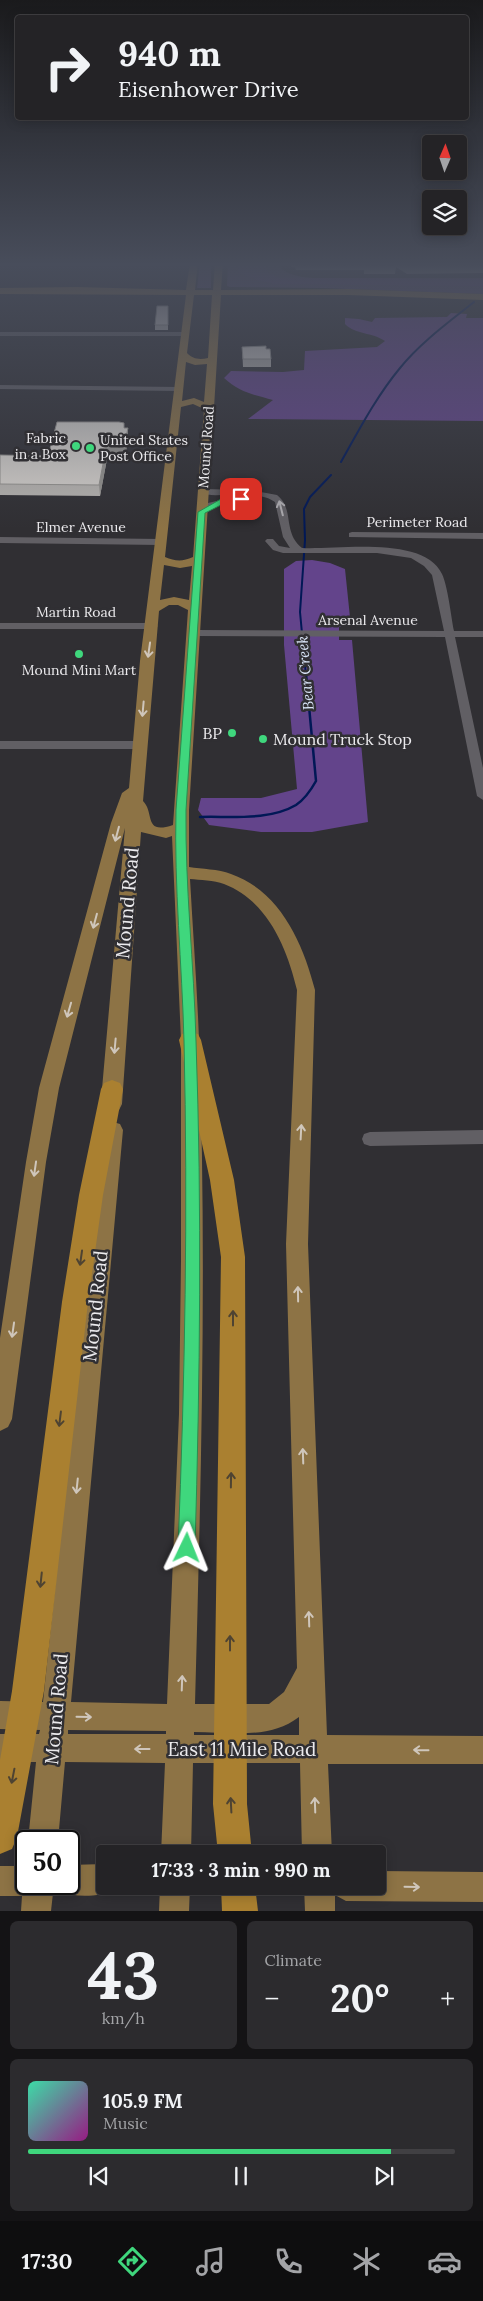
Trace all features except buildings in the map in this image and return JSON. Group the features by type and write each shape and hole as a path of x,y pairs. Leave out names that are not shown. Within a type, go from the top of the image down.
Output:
{"highway":[{"path":"190,1040 222,1180 233,1257 230,1804 234,1845"},
{"path":"0,1837 16,1762 28,1691 75,1302 90,1195 112,1089"},
{"path":"239,1895 240,1911"}],"main road":[{"name":"Mound Road","path":"176,1845 191,1414 190,1040 180,828 213,351"},
{"name":"Mound Road","path":"44,1830 113,1132 112,1089 140,745 182,354"},
{"path":"182,354 191,362 202,363 212,360"},
{"path":"177,405 194,401 208,407"},
{"path":"160,559 181,565 199,558"},
{"path":"154,609 164,602 174,600 187,603 195,608"},
{"name":"Mound Road","path":"0,1419 36,1162 49,1088 119,823 137,780"},
{"path":"137,780 142,823 148,830 166,833 180,828"},
{"path":"181,872 226,878 247,889 260,900 281,925 291,942 299,961 306,990 306,1035 297,1244 317,1845"},
{"path":"0,1716 266,1719 282,1712 295,1701 311,1668"},
{"name":"East 11 Mile Road","path":"0,1748 483,1750"},
{"path":"80,1880 96,1880"},
{"path":"0,1881 15,1881"},
{"path":"386,1887 483,1888"},
{"path":"36,1911 38,1895"},
{"path":"174,1911 175,1895"},
{"path":"319,1895 320,1911"}],"street":[{"path":"0,387 178,389"},
{"path":"203,492 260,494 276,498 281,504 288,542 299,550"},
{"path":"202,512 224,501 241,499 261,502"},
{"name":"Perimeter Road","path":"352,535 483,536"},
{"name":"Elmer Avenue","path":"0,540 161,542"},
{"path":"270,541 273,546 280,550 398,552 414,555 426,561 437,574 483,796"},
{"name":"Martin Road","path":"0,626 153,626"},
{"name":"Arsenal Avenue","path":"192,633 483,634"},
{"path":"0,744 140,745"},
{"path":"370,1139 483,1138"}],"shaded area":[{"path":"305,351 483,351 483,421 248,419 273,400 241,390 224,378 231,371 283,372 304,370"},
{"path":"312,560 330,563 345,569 351,627 339,627 339,640 352,640 368,822 312,832 261,832 209,825 198,810 201,798 261,798 297,789 284,645 284,569 296,561"}],"waterway":[{"name":"Bear Creek","path":"341,462 391,379 416,351"},
{"name":"Bear Creek","path":"306,676 300,612 305,540 304,509 310,497 331,475"},
{"name":"Bear Creek","path":"200,817 262,816 296,805 310,791 316,781 306,674"}],"place":[{"name":"Fabric in a Box","path":"76,446"},
{"name":"United States Post Office","path":"90,448"},
{"name":"Mound Mini Mart","path":"79,654"},
{"name":"BP","path":"232,733"},
{"name":"Mound Truck Stop","path":"263,739"}],"route":[{"path":"187,1548 191,1414 192,1243 190,1040 180,855 184,742 202,512 224,501 241,499"}]}
